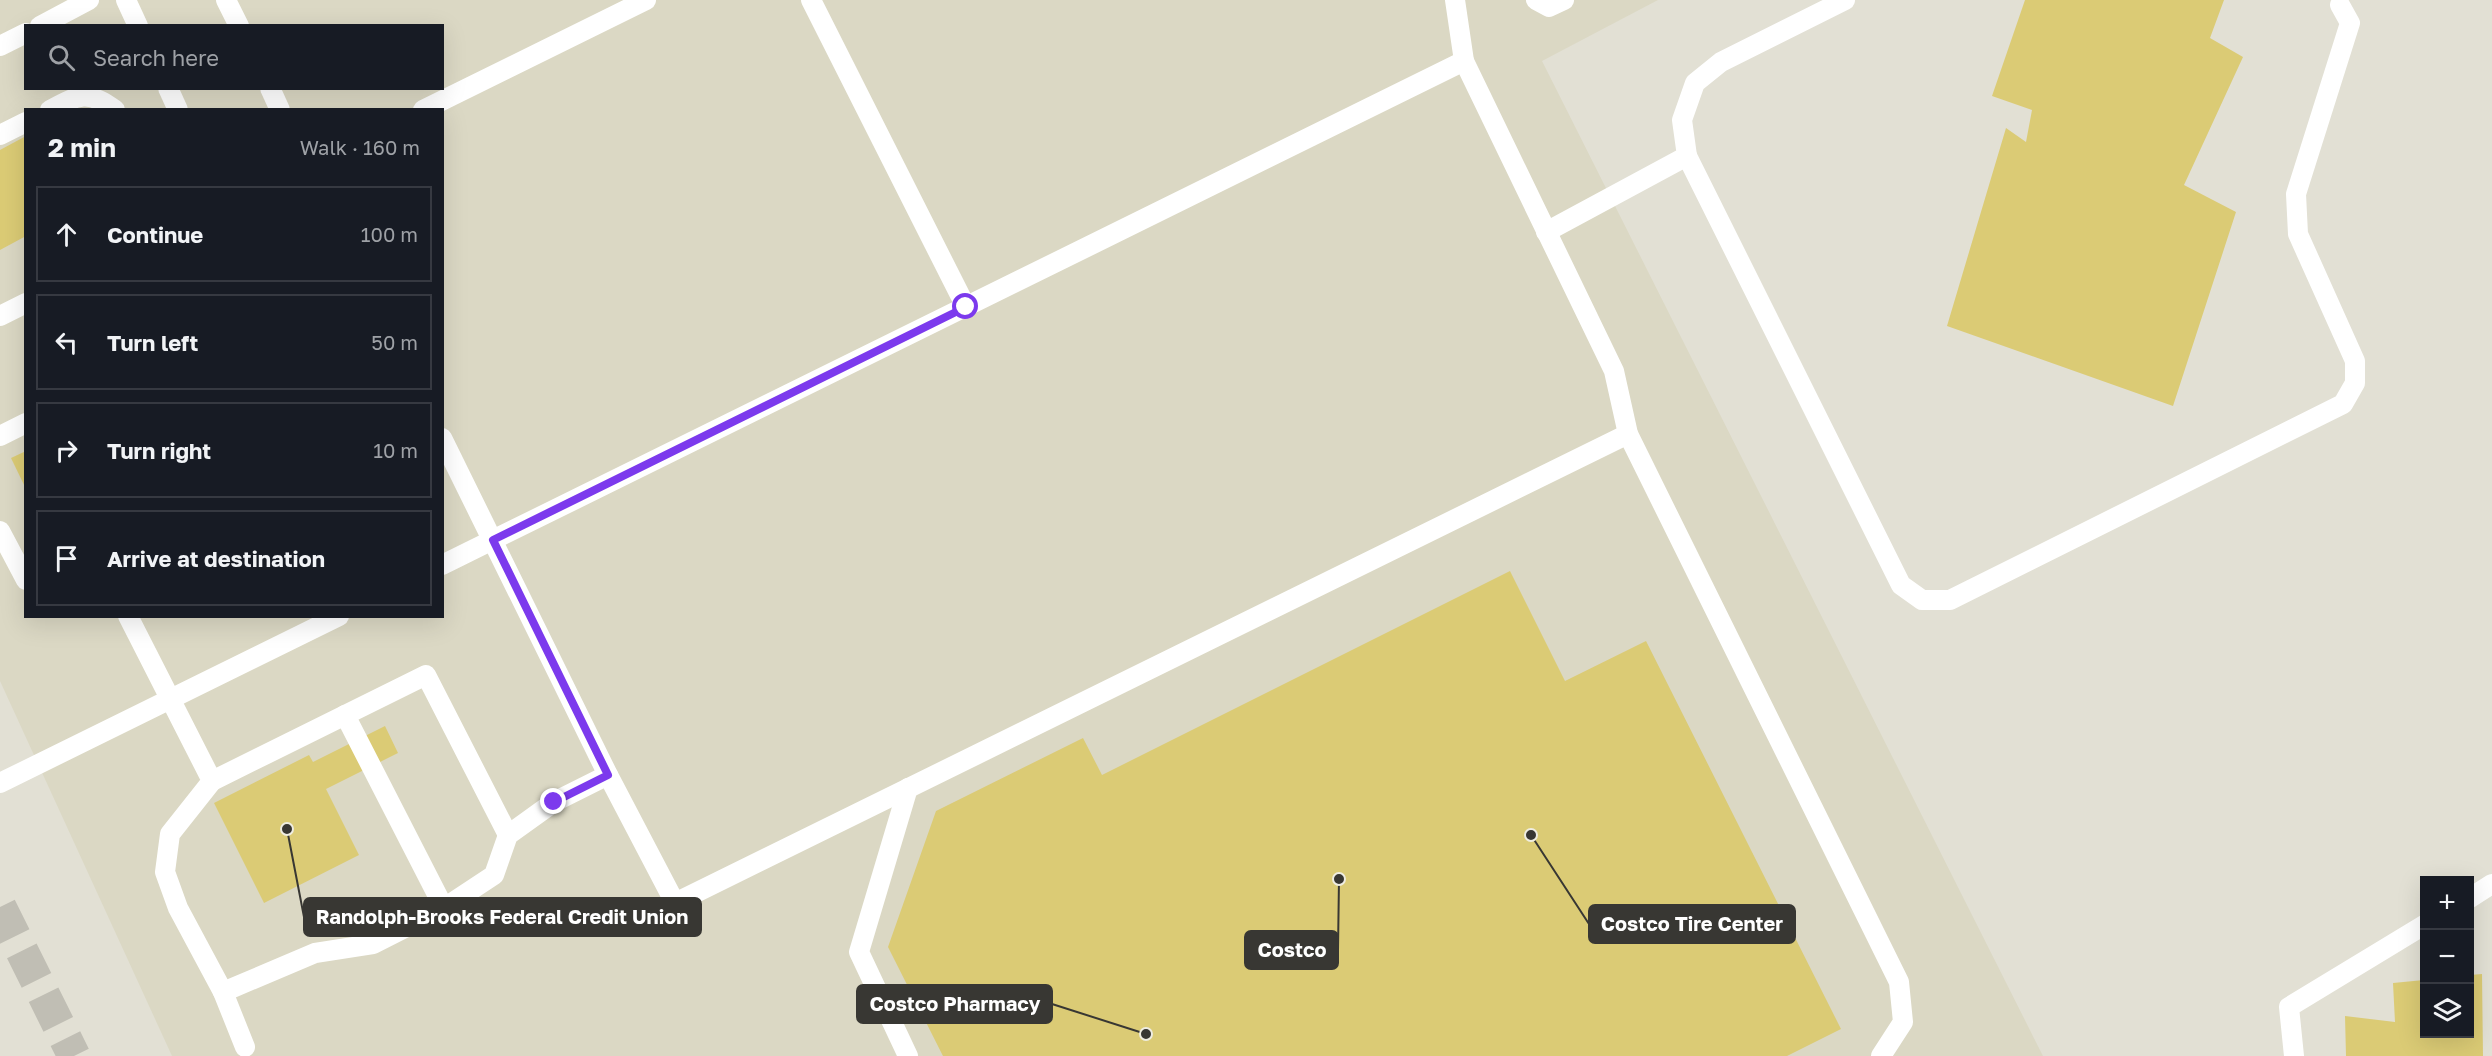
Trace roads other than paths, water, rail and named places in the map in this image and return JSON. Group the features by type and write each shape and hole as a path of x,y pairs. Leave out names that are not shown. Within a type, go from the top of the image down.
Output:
{"lane":[{"path":"44,24 87,0"},
{"path":"126,0 137,24"},
{"path":"226,0 238,24"},
{"path":"427,108 646,0"},
{"path":"812,0 966,307"},
{"path":"1455,0 1464,61 1614,371 1628,434 1899,982 1903,1022 1881,1056"},
{"path":"1536,0 1549,7 1564,0"},
{"path":"1845,0 1721,62 1695,83 1682,120 1687,156 1901,585 1922,600 1950,600 2343,404 2355,383 2355,361 2298,234 2296,194 2350,23 2343,2"},
{"path":"0,46 24,34"},
{"path":"444,564 1464,61"},
{"path":"169,90 177,108"},
{"path":"271,90 279,108"},
{"path":"54,108 76,96 100,99 112,108"},
{"path":"0,135 24,123"},
{"path":"1546,232 1687,156"},
{"path":"0,316 24,304"},
{"path":"0,436 24,424"},
{"path":"444,442 608,775 675,903 1628,434"},
{"path":"0,531 24,576"},
{"path":"129,618 212,781"},
{"path":"0,783 335,618"},
{"path":"245,1047 222,992 178,908 165,872 170,834 212,781 426,675 508,835"},
{"path":"345,715 444,908"},
{"path":"222,992 315,953 373,944 444,908 494,875 508,835 554,802 608,775"},
{"path":"908,788 859,952 908,1056"},
{"path":"2474,895 2492,884"},
{"path":"2294,1056 2289,1007 2420,927"}],"tunnel":[{"path":"0,907 74,1056"}],"place":[{"name":"Randolph-Brooks Federal Credit Union","path":"287,829"},
{"name":"Costco Tire Center","path":"1531,835"},
{"name":"Costco","path":"1339,879"},
{"name":"Costco Pharmacy","path":"1146,1034"}]}
